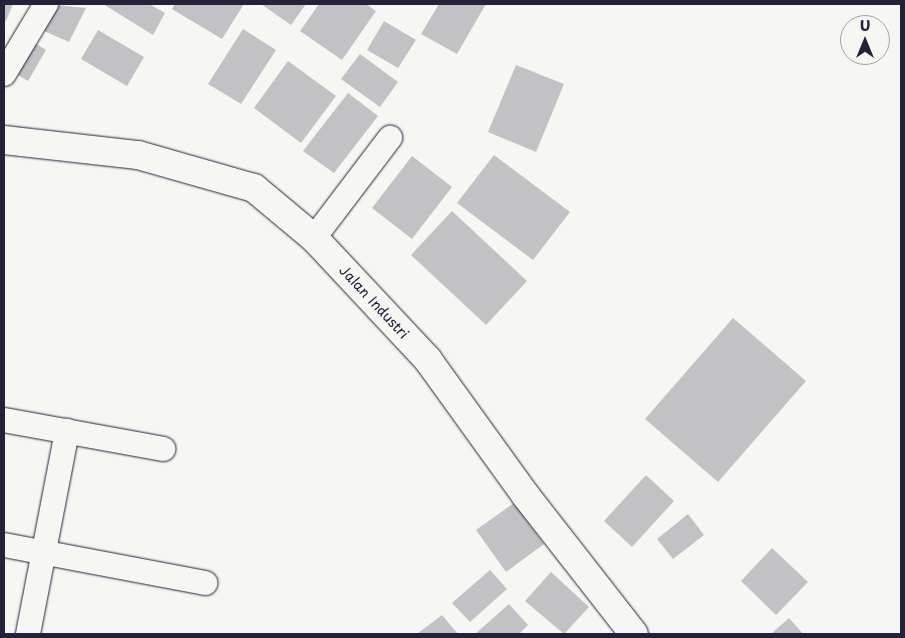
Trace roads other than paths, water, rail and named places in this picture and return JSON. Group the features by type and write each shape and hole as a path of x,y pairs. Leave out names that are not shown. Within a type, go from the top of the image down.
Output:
{"main road":[{"name":"Jalan Industri","path":"4,140 138,155 254,188 314,238 428,360 526,496 628,632"}],"street":[{"path":"4,74 46,4"},
{"path":"314,238 390,138"},
{"path":"4,420 163,449"},
{"path":"28,634 67,432"},
{"path":"4,545 205,583"}]}
